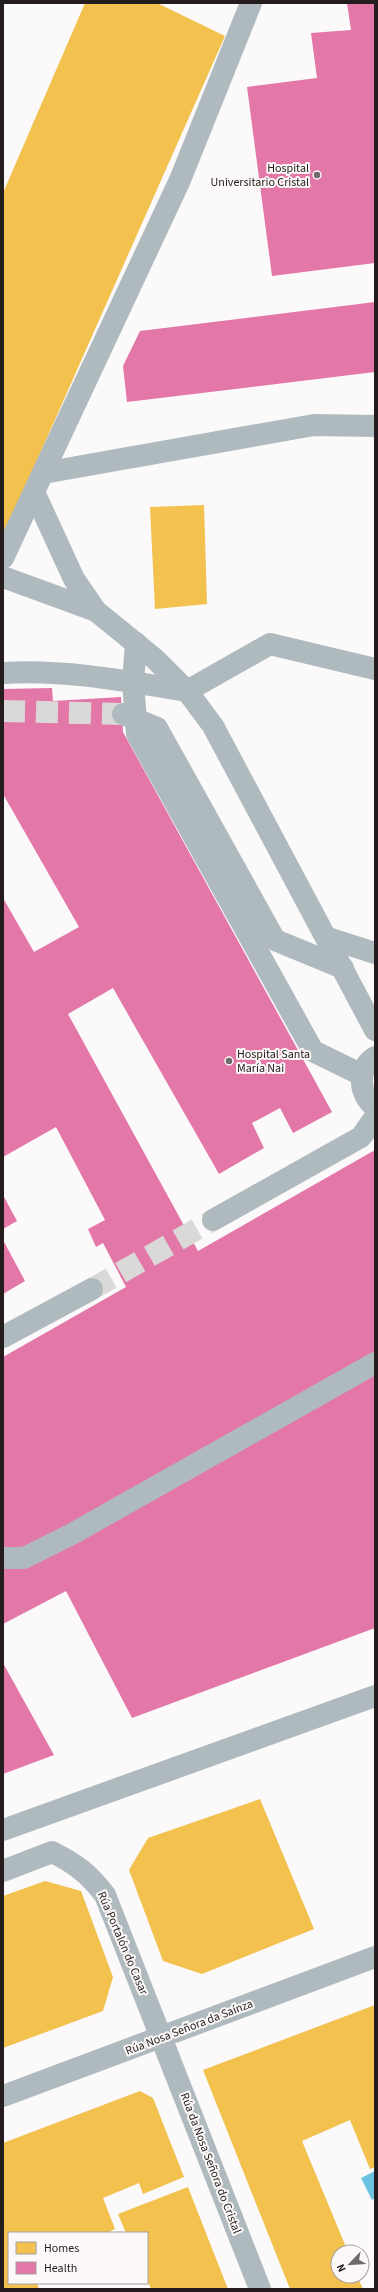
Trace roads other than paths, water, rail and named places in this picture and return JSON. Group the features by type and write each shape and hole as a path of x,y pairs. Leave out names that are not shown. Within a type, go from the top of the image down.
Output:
{"street":[{"path":"3,558 180,180 252,3"},
{"path":"38,483 314,425 375,426"},
{"path":"38,483 74,579 96,611 155,659 187,691 219,737 328,938 375,1030"},
{"path":"3,577 96,611"},
{"path":"136,643 133,682 137,734 313,1051 362,1075"},
{"path":"3,673 35,671 133,682 187,691 270,644 375,669"},
{"path":"123,714 157,728 275,940 343,968"},
{"path":"328,938 375,953"},
{"path":"375,1057 366,1066 362,1075 361,1085 364,1094 375,1107"},
{"path":"213,1220 361,1137 375,1117"},
{"path":"10,1333 92,1289"},
{"path":"3,1558 24,1558 72,1534 375,1363"},
{"path":"3,1830 375,1696"},
{"name":"Rúa Portalón do Casar","path":"3,1871 52,1852 75,1863 94,1881 105,1896 162,2036"},
{"name":"Rúa Nosa Señora da Saínza","path":"3,2096 375,1957"},
{"name":"Rúa da Nosa Señora do Cristal","path":"162,2036 260,2289"}],"water":[{"path":"375,2171 375,2198 372,2200 361,2178"}],"tunnel":[{"path":"3,711 123,714"},
{"path":"92,1289 213,1220"}],"place":[{"name":"Hospital Universitario Cristal","path":"317,175"},
{"name":"Hospital Santa María Nai","path":"229,1061"}]}
